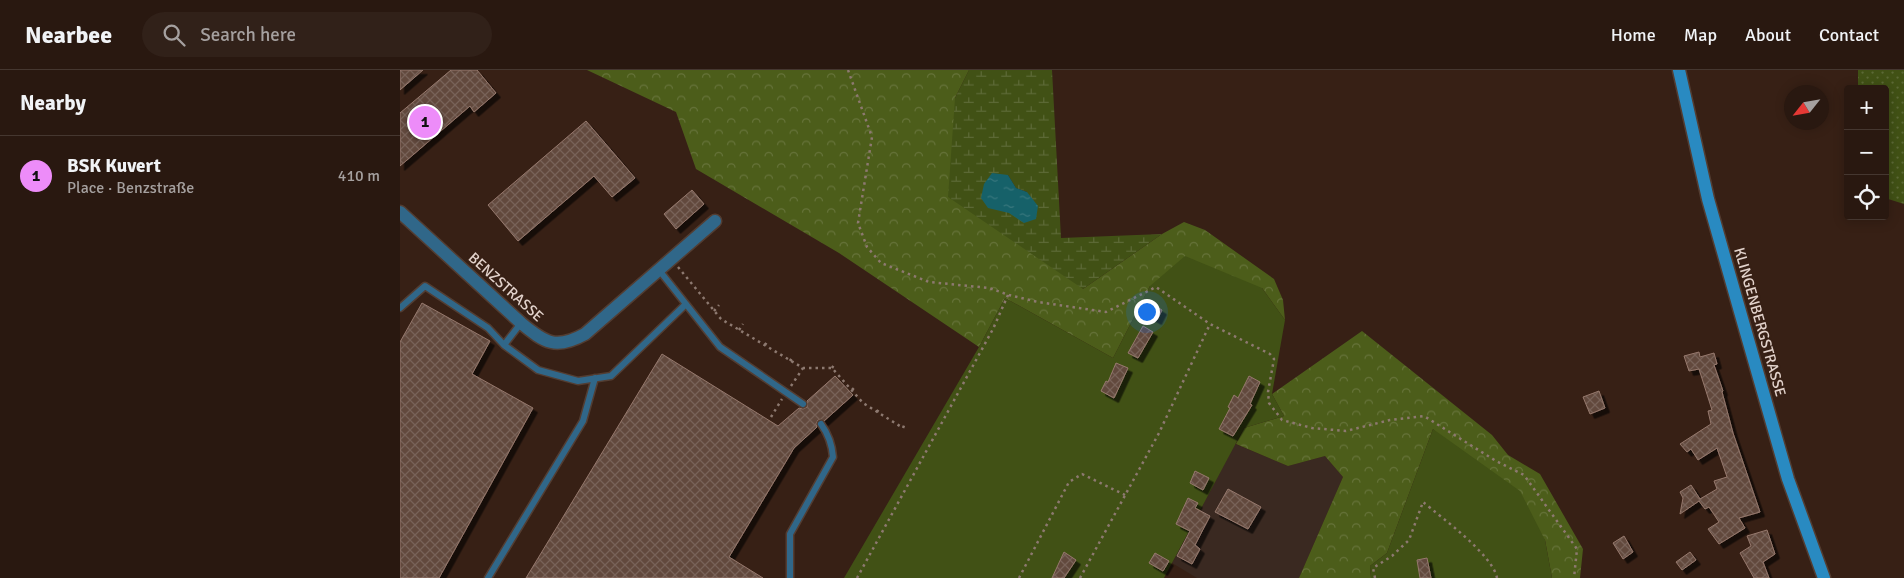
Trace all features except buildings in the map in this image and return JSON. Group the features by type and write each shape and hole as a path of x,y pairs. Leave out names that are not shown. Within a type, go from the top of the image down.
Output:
{"street":[{"name":"KLINGENBERGSTRASSE","path":"1679,70 1708,199 1741,315 1788,479 1824,578"},
{"name":"BENZSTRASSE","path":"400,212 540,339 556,343 572,341 586,334 715,221"}],"lane":[{"path":"659,270 720,347 803,404"},
{"path":"400,308 426,286 488,328 504,345 538,370 578,380 611,376 686,304"},
{"path":"504,345 521,323"},
{"path":"488,578 582,421 595,378"},
{"path":"790,578 790,534 833,457 832,445 821,424"}],"path":[{"path":"848,70 872,137 858,223 867,247 880,263 929,282 989,288 1038,302 1106,312 1156,287 1210,324 1270,354 1274,359 1268,403 1282,420 1312,428 1346,431 1390,420 1424,416 1496,461 1524,476 1577,549 1574,578"},
{"path":"672,259 721,319 803,368 832,368 863,403 903,428 905,423"},
{"path":"857,578 993,330 1009,295"},
{"path":"714,310 719,305"},
{"path":"739,330 743,324"},
{"path":"1080,578 1159,433 1210,324"},
{"path":"765,345 768,340"},
{"path":"790,361 793,356"},
{"path":"832,368 834,363"},
{"path":"787,392 803,368"},
{"path":"852,390 856,386"},
{"path":"771,417 779,404"},
{"path":"877,412 880,407"},
{"path":"1019,578 1069,482 1082,474 1124,495"},
{"path":"1375,578 1374,568 1392,556 1409,540 1423,502 1480,551 1496,573 1497,578"}],"shaded area":[{"path":"1235,444 1288,466 1325,456 1343,477 1299,578 1197,578 1172,563"}],"green space":[{"path":"587,70 969,70 955,98 1083,289 1162,234 1184,222 1205,230 1274,279 1283,300 1285,320 1262,288 1150,286 1113,358 1005,298 979,347 839,253 696,169 676,112"},
{"path":"969,70 1052,70 1061,238 1162,234 1083,289 948,197 955,98","holes":["1008,175 1016,188 1027,192 1024,223 1009,213"]},
{"path":"1858,70 1904,70 1904,204 1889,199 1889,85 1858,85"},
{"path":"1185,256 1262,288 1285,320 1272,394 1284,416 1244,428 1164,578 844,578 979,347 1005,298 1113,358 1150,286"},
{"path":"1362,331 1492,435 1508,455 1540,474 1583,549 1580,578 1552,578 1545,540 1433,429 1387,553 1370,566 1371,578 1299,578 1343,477 1325,456 1288,466 1236,444 1244,428 1284,416 1272,394"},
{"path":"1433,429 1520,491 1545,540 1552,578 1371,578 1370,566 1387,553"}],"water":[{"path":"992,173 1008,175 1016,188 1027,192 1038,206 1036,219 1024,223 1009,213 988,208 981,198 984,184"}],"place":[{"name":"BSK Kuvert","path":"425,122"}]}
